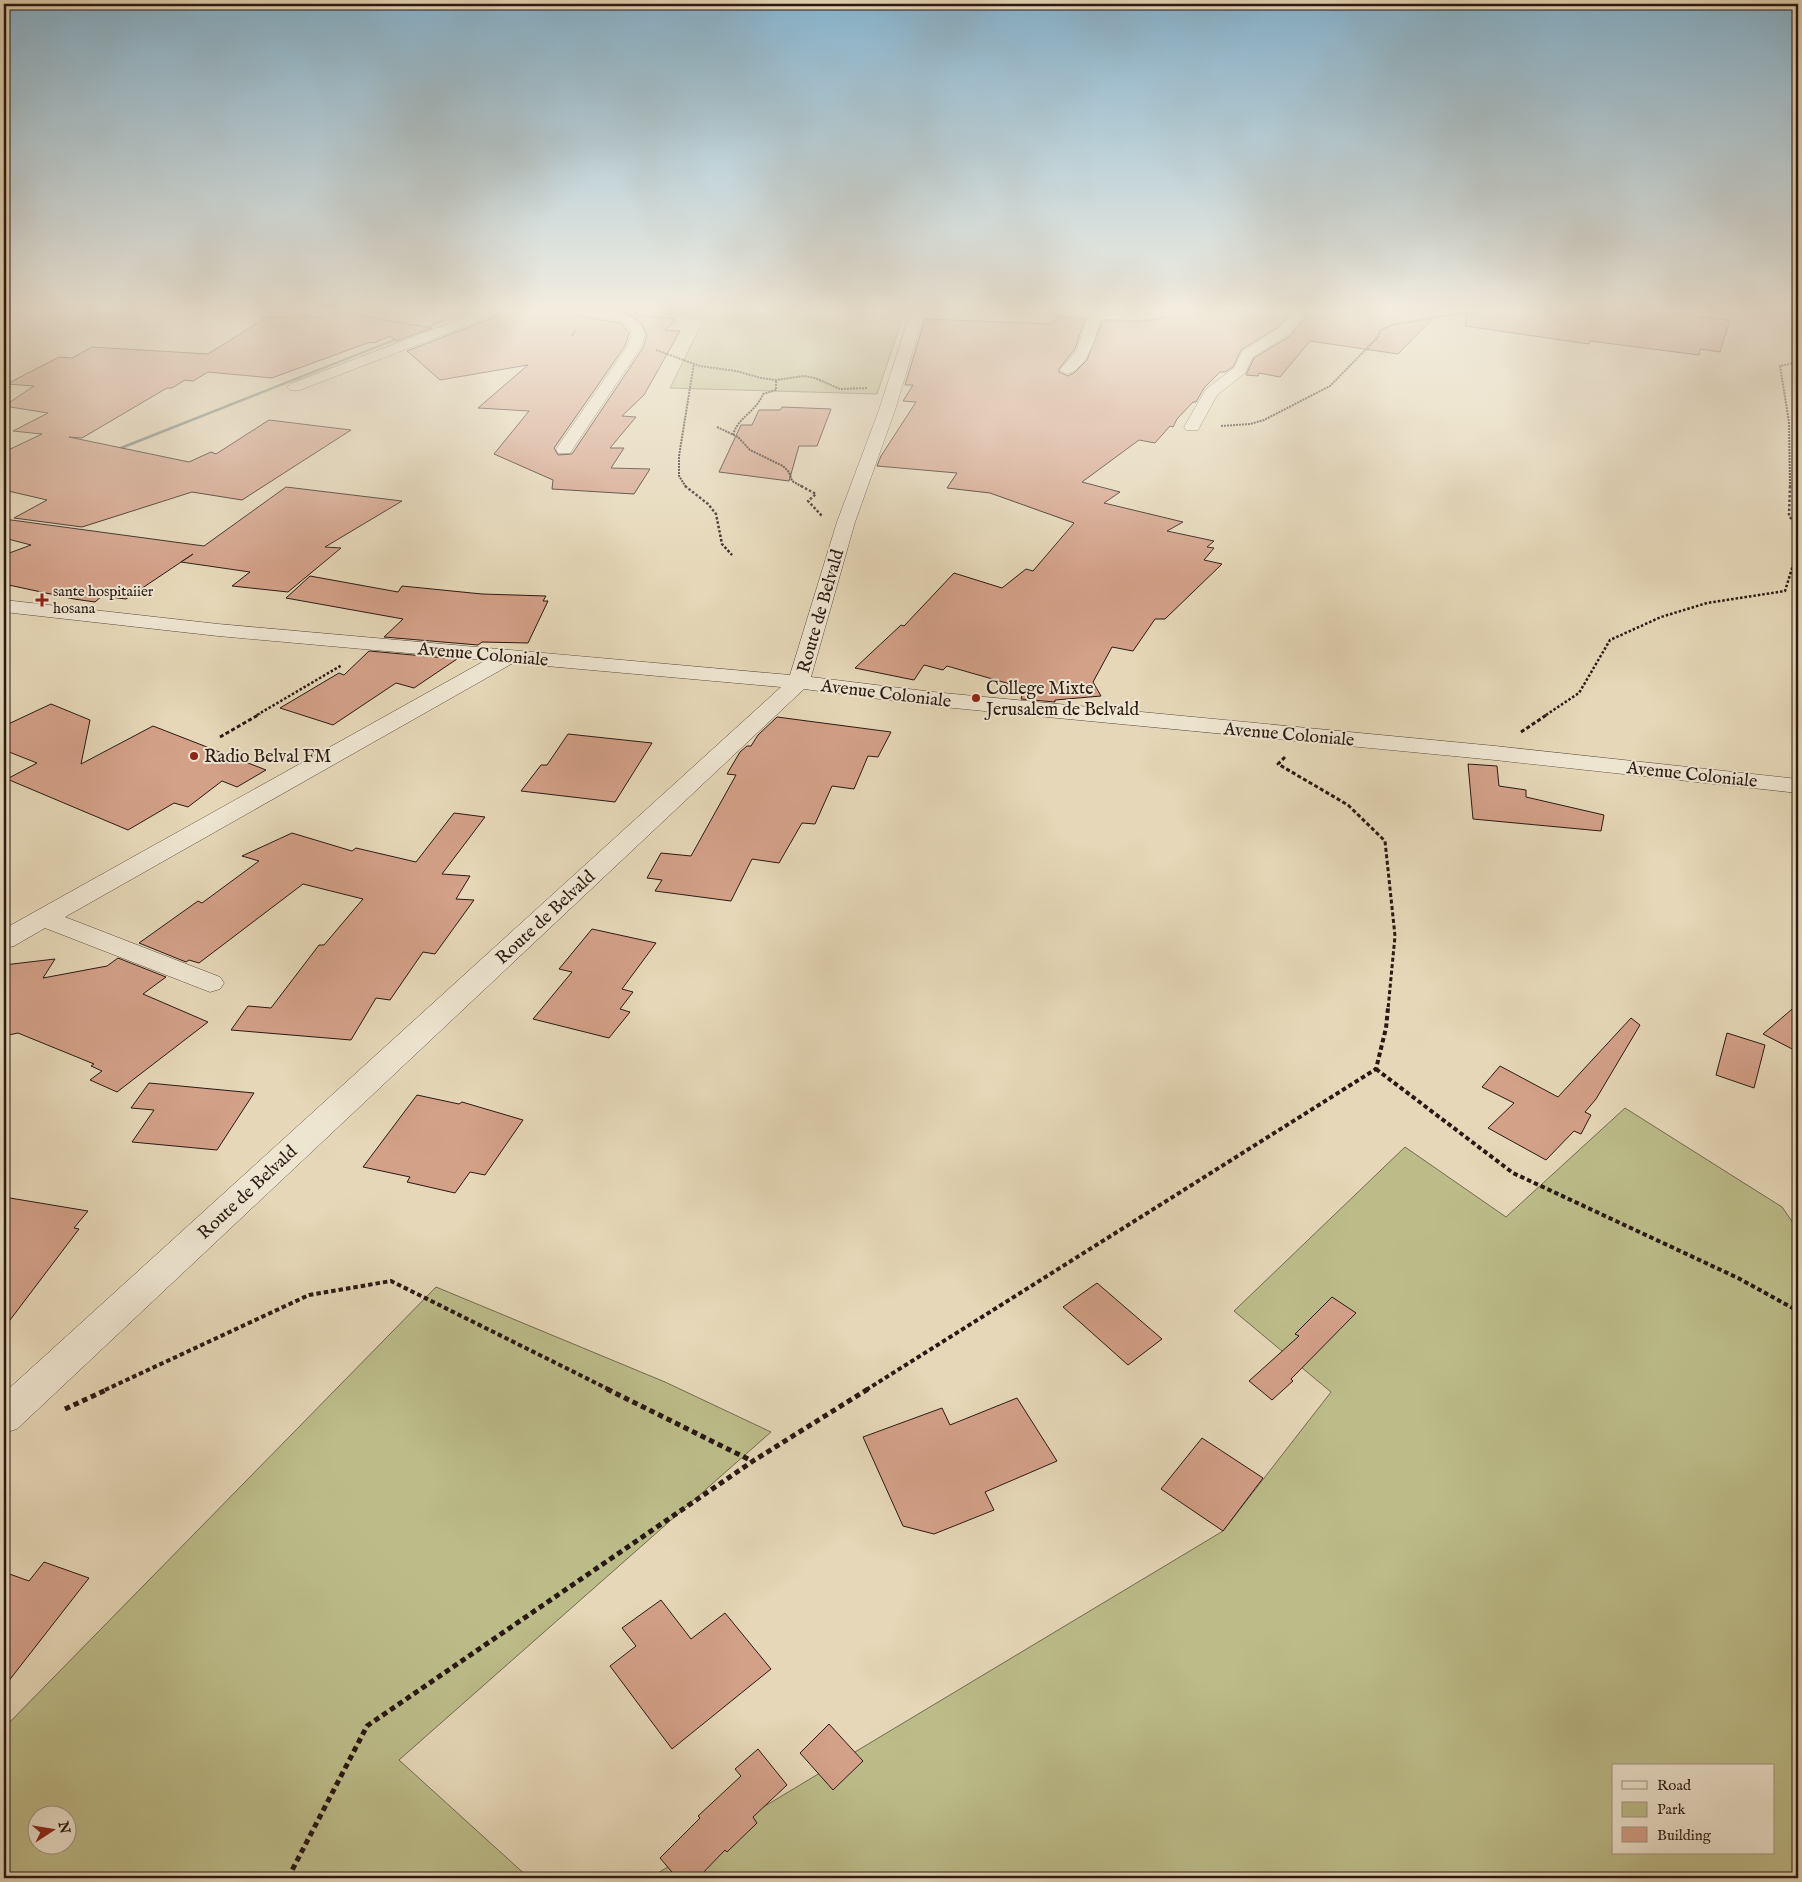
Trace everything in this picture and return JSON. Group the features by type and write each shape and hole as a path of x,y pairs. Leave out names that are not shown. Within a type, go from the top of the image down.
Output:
{"street":[{"path":"564,449 598,399"},
{"name":"Route de Belvald","path":"4,1417 799,682 846,522 890,399"},
{"path":"1192,427 1208,399"},
{"name":"Avenue Coloniale","path":"4,606 218,630 799,682 933,699 1495,753 1798,786"},
{"path":"4,940 508,657"},
{"path":"44,918 210,982"}],"path":[{"path":"688,399 679,456 679,476 688,490 708,504 716,514 722,544 732,555"},
{"path":"733,435 738,422 745,415 753,412 760,399"},
{"path":"1192,427 1250,424 1269,418 1276,412 1303,399"},
{"path":"1786,399 1790,446 1789,516 1798,527"},
{"path":"717,427 738,437 741,444 745,447 782,464 791,473 792,481 816,494 808,501 826,520 846,522"},
{"path":"1495,753 1533,722 1579,693 1610,640 1661,617 1708,603 1785,591 1798,549"},
{"path":"220,737 377,645"},
{"path":"288,1878 367,1726 753,1461 1376,1069 1386,1028 1395,936 1385,840 1348,805 1278,764 1304,736"},
{"path":"1376,1069 1513,1173 1738,1278 1798,1311"},
{"path":"58,1413 309,1295 391,1281 753,1461"}],"green space":[{"path":"1625,1108 1782,1207 1798,1230 1798,1878 650,1878 765,1806 1223,1531 1331,1392 1234,1311 1405,1147 1506,1217"},
{"path":"436,1287 665,1382 771,1432 399,1760 529,1878 4,1878 4,1728"}],"building":[{"path":"15,399 149,399 82,438 69,437 189,462 211,452 216,454 269,420 351,430 242,500 192,492 82,527 14,518 47,500 4,490 4,452 42,434 13,431 48,413 4,406"},
{"path":"489,399 588,399 554,448 558,455 572,454 609,399 640,399 622,416 636,417 610,448 624,448 611,468 650,469 634,494 552,489 553,480 494,454 529,411 478,408"},
{"path":"904,399 1198,399 1177,419 1173,427 1170,426 1155,443 1139,440 1082,482 1120,492 1104,503 1183,522 1167,531 1214,541 1207,547 1214,548 1204,560 1222,564 1165,619 1155,619 1133,651 1112,647 1093,682 1101,696 1055,700 1055,702 1021,699 1023,692 1014,691 1017,686 947,666 943,670 924,665 914,680 855,668 901,625 904,626 954,573 1002,588 1026,569 1033,571 1074,523 990,493 947,488 957,473 877,466 881,456 916,402 903,401"},
{"path":"782,407 831,409 817,446 799,446 789,481 719,472 741,425 752,425 759,410 780,410"},
{"path":"286,487 402,501 325,547 341,548 288,592 232,586 250,572 181,562 126,599 102,596 95,602 4,584 4,555 31,545 4,538 4,519 204,546"},
{"path":"310,576 398,592 402,586 482,594 546,596 543,601 548,601 528,643 482,642 478,645 384,637 403,619 286,598"},
{"path":"369,651 457,659 414,688 396,683 333,725 280,708 339,673 344,675"},
{"path":"51,704 90,720 81,764 153,726 266,770 237,787 222,781 188,807 174,803 128,830 7,779 37,763 4,750 4,726"},
{"path":"777,717 891,732 878,757 868,756 854,789 832,786 815,824 802,823 779,863 752,859 731,901 655,891 662,880 647,878 661,853 691,856 736,775 727,774 740,752 747,746 751,746 758,735"},
{"path":"568,734 652,743 615,802 521,791 541,765 547,765"},
{"path":"1468,764 1497,766 1499,786 1526,790 1526,797 1604,815 1601,831 1473,819"},
{"path":"454,813 485,817 442,874 470,876 456,899 474,900 435,954 423,952 390,1000 376,998 351,1040 231,1030 248,1006 271,1008 319,945 324,945 363,899 303,884 199,963 189,960 186,962 139,943 198,901 202,903 259,861 242,856 292,833 352,851 356,848 416,862"},
{"path":"592,929 656,943 622,989 633,992 620,1009 630,1012 609,1038 533,1019 572,972 559,969"},
{"path":"118,958 166,977 143,994 208,1022 117,1092 90,1080 102,1071 91,1066 94,1064 18,1033 4,1036 4,965 55,959 43,978 107,966"},
{"path":"1798,1004 1798,1052 1763,1034"},
{"path":"1631,1018 1640,1025 1596,1099 1585,1112 1591,1115 1581,1134 1574,1131 1546,1160 1488,1128 1514,1103 1482,1087 1500,1066 1558,1097"},
{"path":"1727,1033 1765,1045 1754,1088 1716,1075"},
{"path":"149,1083 254,1093 217,1150 132,1142 154,1110 131,1108"},
{"path":"417,1095 459,1104 462,1102 523,1120 485,1175 470,1172 455,1193 407,1182 410,1177 363,1167"},
{"path":"4,1197 88,1211 74,1228 79,1229 4,1328"},
{"path":"1097,1283 1162,1339 1128,1365 1063,1307"},
{"path":"1332,1297 1356,1313 1291,1379 1293,1381 1272,1400 1249,1381 1299,1336 1295,1334"},
{"path":"1017,1398 1057,1461 985,1492 994,1510 934,1534 903,1526 863,1437 942,1408 950,1425"},
{"path":"1202,1438 1263,1478 1223,1531 1161,1489"},
{"path":"44,1562 89,1578 4,1687 4,1572 29,1581"},
{"path":"661,1600 691,1639 725,1613 771,1669 672,1749 610,1666 636,1646 622,1628"},
{"path":"829,1724 863,1761 833,1790 800,1753"},
{"path":"758,1749 787,1785 753,1817 757,1823 727,1852 725,1850 698,1878 677,1878 660,1858 700,1818 698,1816 741,1776 735,1769"}],"waterway":[{"path":"110,452 245,399"}],"place":[{"name":"sante hospitaiier hosana","path":"42,600"},
{"name":"College Mixte Jerusalem de Belvald","path":"976,698"},
{"name":"Radio Belval FM","path":"194,756"}]}
